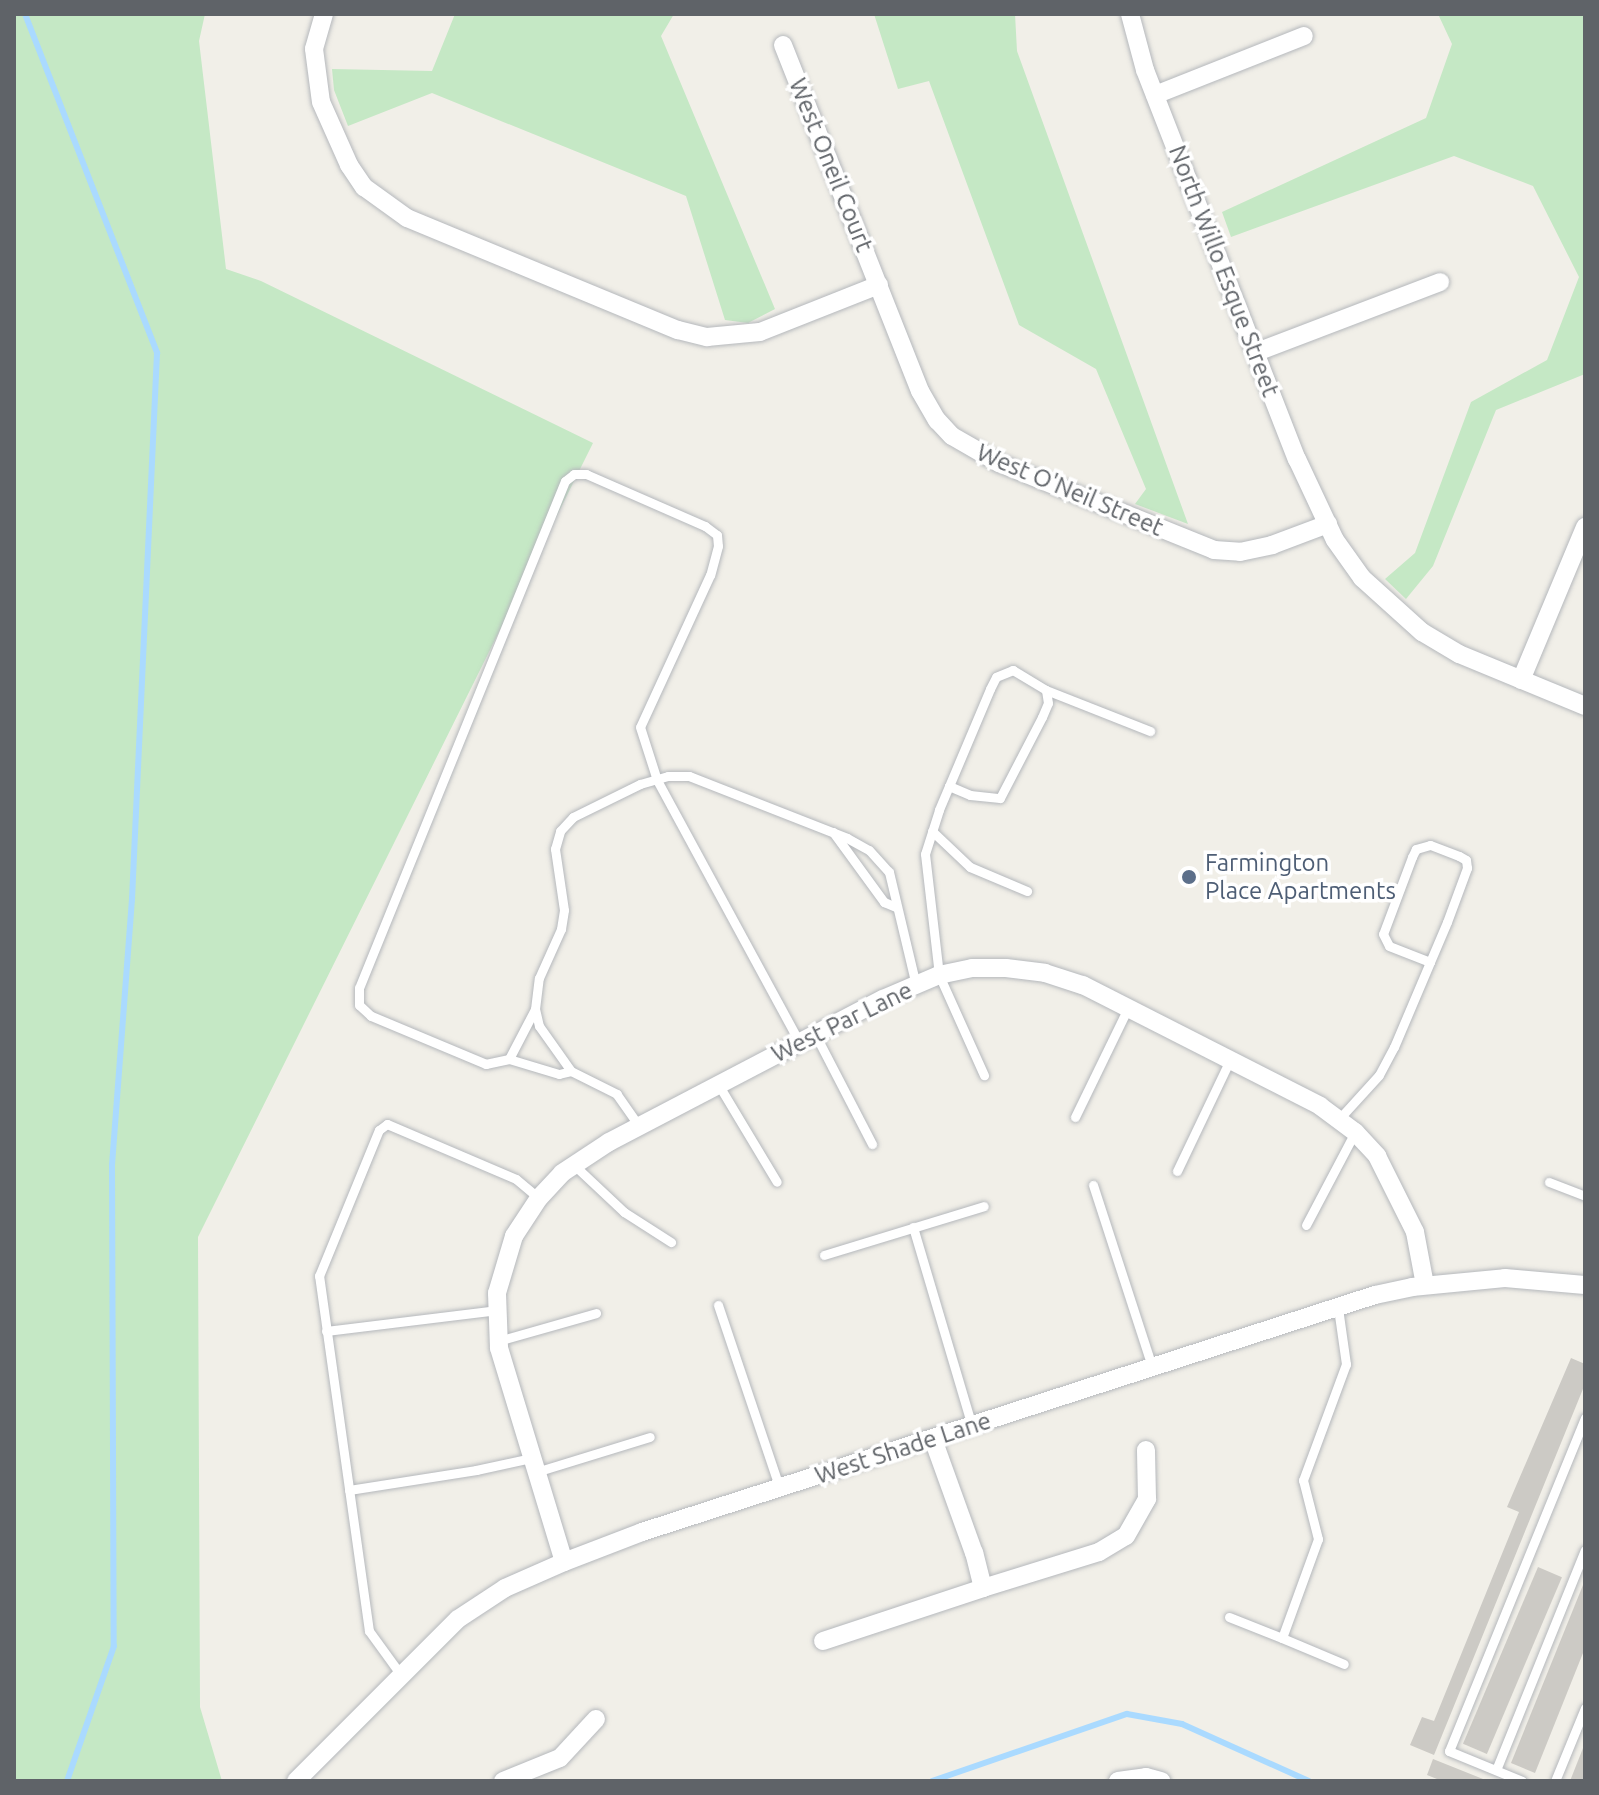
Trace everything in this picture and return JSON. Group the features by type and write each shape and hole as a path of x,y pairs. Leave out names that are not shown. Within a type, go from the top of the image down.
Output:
{"street":[{"name":"North Willo Esque Street","path":"1130,14 1155,95 1297,459 1328,524"},
{"path":"322,19 314,49 321,102 349,165 364,187 407,218 678,330 707,337 760,332 879,285"},
{"path":"1155,95 1304,36"},
{"name":"West Oneil Court","path":"783,45 879,285"},
{"path":"1257,352 1440,282"},
{"name":"West O'Neil Street","path":"879,285 920,391 937,420 952,436 985,456 1089,502 1214,550 1240,552 1272,545 1328,524"},
{"path":"1328,524 1362,578 1422,632 1459,654 1585,706"},
{"path":"1521,680 1585,527"},
{"name":"West Par Lane","path":"564,1562 505,1379 498,1341 496,1310 503,1263 514,1236 539,1198 574,1165 718,1084 939,975 972,968 1045,973 1083,985 1320,1106 1355,1132 1377,1156 1402,1200 1415,1232 1425,1285"},
{"name":"West Shade Lane","path":"296,1781 458,1619 505,1588 564,1562 642,1532 1338,1308 1425,1285 1505,1278 1585,1285"},
{"path":"933,1439 983,1588"},
{"path":"823,1641 1099,1552 1126,1536 1147,1499 1146,1450"},
{"path":"503,1781 560,1758 596,1719"},
{"path":"1118,1781 1146,1777 1161,1781"}],"lane":[{"path":"571,1071 559,1074 509,1059 486,1064 386,1025 359,1005 359,988 565,481 574,474 586,474 705,526 717,535 718,546 710,575 640,727 657,780 872,1144"},
{"path":"984,1075 939,975 925,854 949,786 996,677 1013,670 1046,690 1150,731"},
{"path":"949,786 970,795 1000,798 1048,703 1046,690"},
{"path":"509,1059 535,1009 539,978 561,929 564,910 555,849 560,831 573,817 657,780 689,776 833,832 869,850 889,872 916,985"},
{"path":"932,831 970,867 1027,891"},
{"path":"833,832 884,902 896,907"},
{"path":"1339,1119 1379,1075 1430,962 1467,868 1466,860 1430,845 1416,849 1383,934 1389,946 1430,962"},
{"path":"1075,1117 1128,1008"},
{"path":"535,1009 539,1026 571,1071 617,1094 639,1126"},
{"path":"1177,1171 1230,1060"},
{"path":"718,1084 777,1182"},
{"path":"401,1675 369,1631 319,1276 379,1130 387,1124 516,1179 539,1198"},
{"path":"1306,1225 1355,1132"},
{"path":"574,1165 624,1212 671,1242"},
{"path":"1549,1182 1585,1196"},
{"path":"1093,1185 1152,1367"},
{"path":"824,1255 984,1206"},
{"path":"913,1227 972,1426"},
{"path":"718,1305 780,1489"},
{"path":"1282,1638 1318,1539 1303,1480 1346,1364 1338,1308"},
{"path":"326,1331 496,1310"},
{"path":"498,1341 596,1313"},
{"path":"1522,1781 1449,1751 1585,1418"},
{"path":"349,1490 476,1470 534,1465 650,1437"},
{"path":"1496,1770 1585,1550"},
{"path":"1229,1617 1344,1664"},
{"path":"1555,1781 1585,1708"}],"green space":[{"path":"14,14 205,14 199,41 226,269 261,281 593,443 198,1237 200,1707 222,1781 14,1781"},
{"path":"455,14 674,14 661,36 775,309 748,323 725,320 686,196 432,93 348,126 334,90 332,69 432,71"},
{"path":"874,14 1015,14 1017,51 1188,524 1135,504 1146,489 1096,369 1019,325 929,81 898,89"},
{"path":"1438,14 1585,14 1585,374 1496,410 1433,566 1406,599 1385,579 1415,553 1471,402 1547,360 1579,277 1533,186 1454,156 1231,237 1222,212 1426,118 1452,44"}],"building":[{"path":"1571,1358 1585,1364 1585,1384 1434,1755 1410,1745 1422,1717 1434,1721 1519,1512 1507,1507"},
{"path":"1538,1567 1562,1577 1487,1754 1463,1744"},
{"path":"1583,1585 1585,1648 1535,1773 1511,1763"},
{"path":"1585,1743 1585,1781 1570,1781"},
{"path":"1433,1759 1488,1781 1442,1781 1427,1775"}],"waterway":[{"path":"25,14 157,353 132,899 112,1165 114,1646 67,1781"},
{"path":"932,1781 1127,1714 1182,1724 1309,1781"}],"place":[{"name":"Farmington Place Apartments","path":"1189,877"}]}
